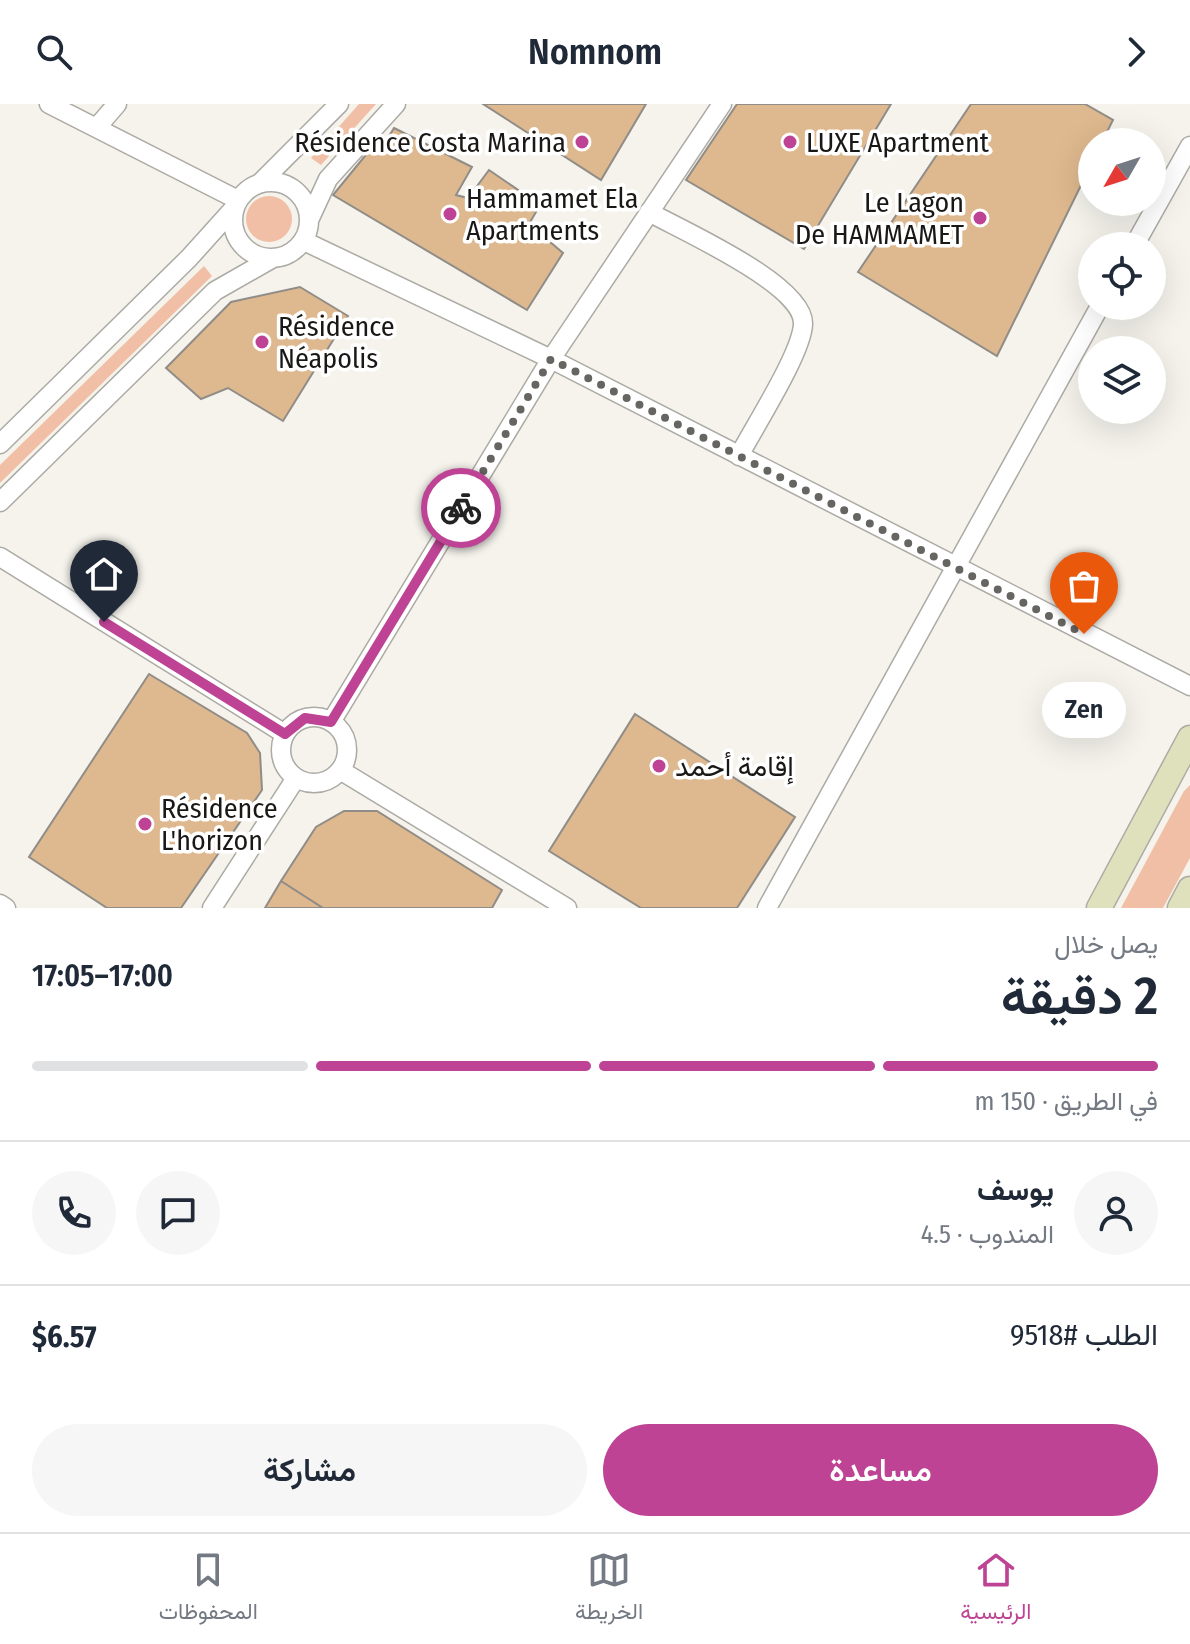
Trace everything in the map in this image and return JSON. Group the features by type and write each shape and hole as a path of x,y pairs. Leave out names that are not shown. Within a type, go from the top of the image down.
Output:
{"street":[{"path":"49,104 98,126 237,203"},
{"path":"98,126 117,104"},
{"path":"0,444 189,258 237,203 339,104"},
{"path":"237,203 233,221 236,236 245,248 258,256 285,256 304,241 310,218 328,179 396,104"},
{"path":"331,722 551,359 722,104"},
{"path":"1142,232 1190,146"},
{"path":"261,182 288,185 306,204 310,218"},
{"path":"649,212 778,284 800,308 802,334 739,456"},
{"path":"304,241 551,359 952,568 1190,686"},
{"path":"0,502 215,291 273,258"},
{"path":"767,908 952,568 1092,320"},
{"path":"0,557 285,734"},
{"path":"305,718 331,722 342,732 347,744 347,758 340,770 323,782 309,783 296,778 281,755 285,734 305,718"},
{"path":"1099,908 1190,738"},
{"path":"340,770 567,908"},
{"path":"212,908 296,778"},
{"path":"1180,908 1190,889"},
{"path":"0,904 6,908"}],"shaded area":[{"path":"359,104 376,104 321,165 311,158"},
{"path":"269,196 285,203 292,219 285,235 269,242 253,235 246,219 253,203"},
{"path":"204,266 212,276 0,483 0,465"},
{"path":"1190,785 1190,858 1163,908 1121,908 1184,791"}],"building":[{"name":"Résidence Costa Marina","path":"483,104 646,104 601,180"},
{"name":"LUXE Apartment","path":"737,104 891,104 804,249 686,180"},
{"name":"Le Lagon De HAMMAMET","path":"971,104 1085,104 1113,120 1109,128 1078,128 1078,191 997,356 858,272"},
{"name":"Hammamet Ela Apartments","path":"394,128 472,167 456,195 468,198 489,170 540,205 529,224 563,253 527,310 333,195 369,151 378,154"},
{"name":"Résidence Néapolis","path":"300,287 348,316 283,421 228,388 201,399 166,368 231,302"},
{"name":"Résidence L'horizon","path":"149,674 247,733 260,753 262,790 181,908 107,908 29,857"},
{"name":"إقامة أحمد","path":"635,714 795,817 737,908 641,908 549,851"},
{"path":"344,811 377,811 502,890 492,908 323,908 281,881 316,827"},
{"path":"281,881 323,908 265,908"}],"way so far":[{"path":"461,508 551,359 1084,634"}],"place":[{"name":"Résidence Costa Marina","path":"582,142"},
{"name":"LUXE Apartment","path":"790,142"},
{"name":"Hammamet Ela Apartments","path":"450,214"},
{"name":"Le Lagon De HAMMAMET","path":"980,218"},
{"name":"Résidence Néapolis","path":"262,342"},
{"name":"Zen","path":"1084,634"},
{"name":"إقامة أحمد","path":"659,766"},
{"name":"Résidence L'horizon","path":"145,824"}],"route":[{"path":"104,622 285,734 305,718 319,717 331,722 461,508"}]}
